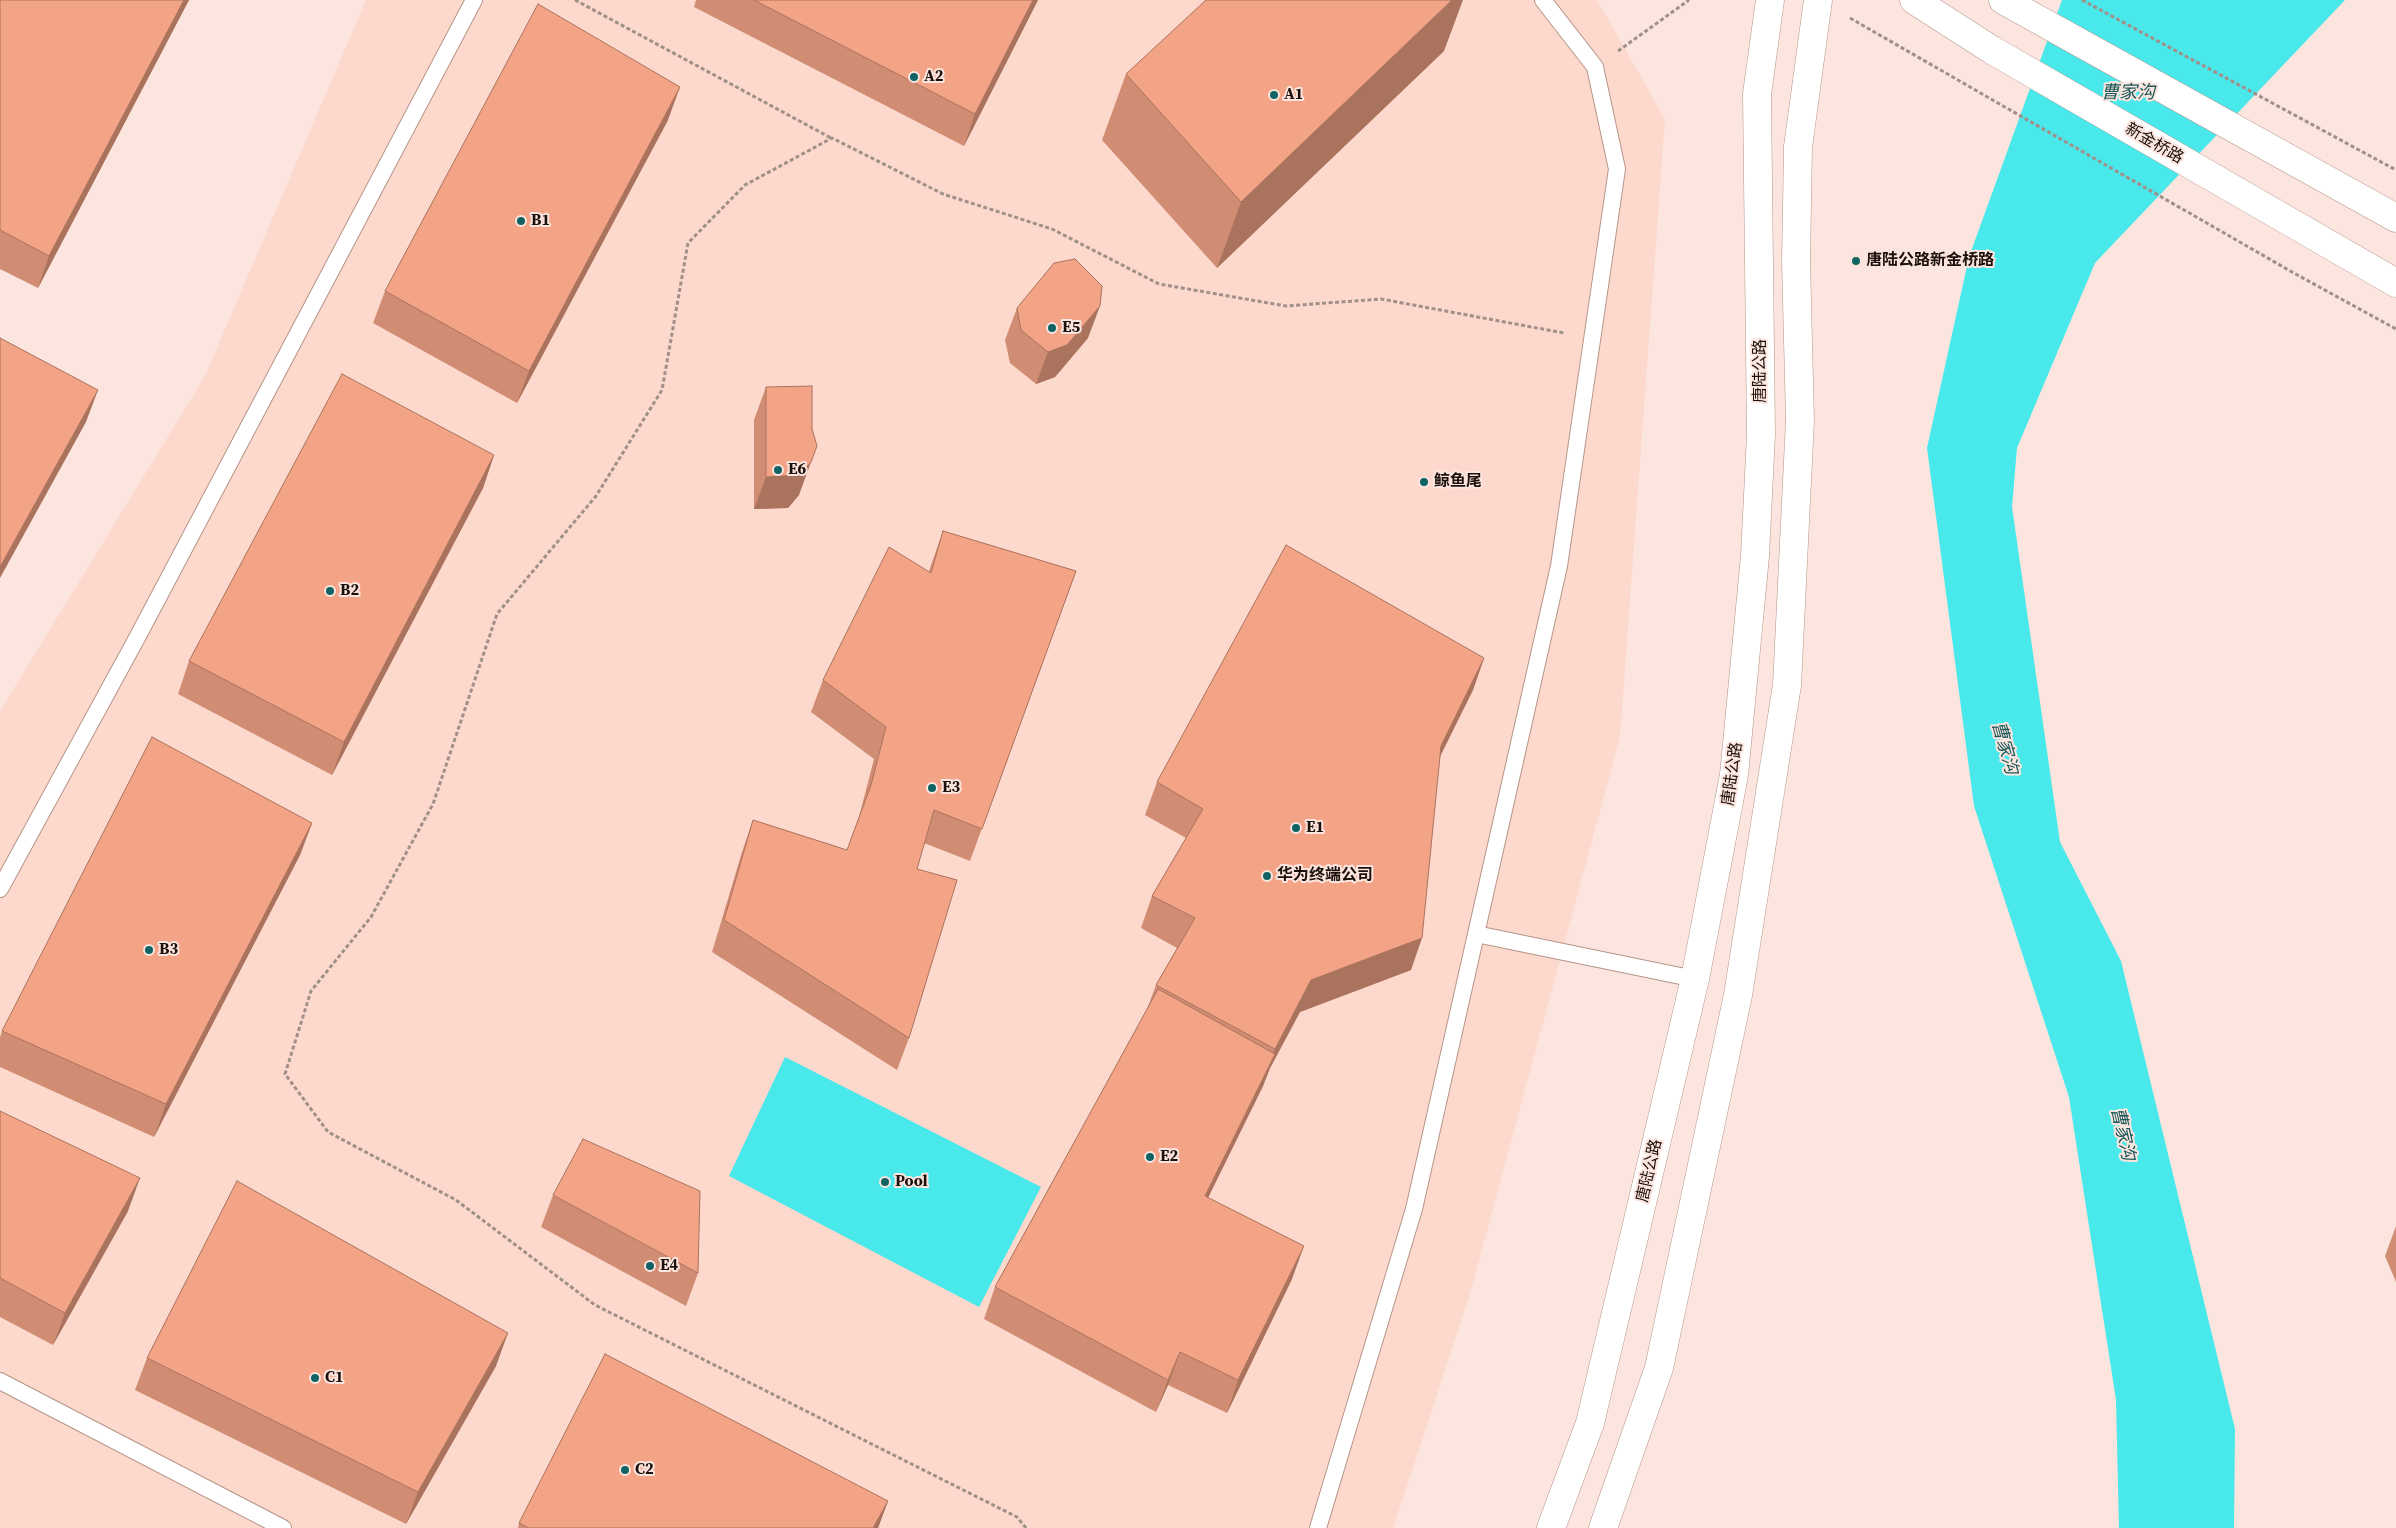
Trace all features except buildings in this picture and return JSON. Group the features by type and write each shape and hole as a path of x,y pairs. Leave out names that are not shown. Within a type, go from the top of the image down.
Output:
{"main road":[{"name":"唐陆公路","path":"1550,1528 1590,1423 1695,979 1734,775 1755,556 1761,434 1757,94 1770,0"},
{"path":"1603,1528 1659,1368 1738,995 1787,685 1800,420 1796,261 1798,148 1818,0"},
{"name":"新金桥路","path":"1914,0 1992,50 2396,283"},
{"path":"2007,3 2396,218"}],"lane":[{"path":"0,889 152,610 474,0"},
{"path":"1318,1528 1414,1209 1559,566 1617,169 1595,68 1543,0"},
{"path":"1476,934 1695,979"},
{"path":"0,1381 283,1528"}],"path":[{"path":"575,0 832,138 943,194 1052,229 1159,284 1286,306 1381,300 1592,338"},
{"path":"1595,68 1689,0"},
{"path":"2082,0 2396,170"},
{"path":"1849,17 2292,272 2396,329"},
{"path":"832,138 745,185 688,243 662,390 596,496 497,614 433,804 371,917 311,991 285,1074 328,1132 456,1200 595,1305 1017,1517 1026,1528"}],"shaded area":[{"path":"366,0 1597,0 1665,119 1620,737 1470,1294 1393,1528 0,1528 0,711 205,376"}],"water":[{"name":"曹家沟","path":"2062,0 2345,0 2095,263 2017,448 2012,507 2060,842 2121,961 2235,1429 2234,1528 2119,1528 2116,1400 2069,1097 1974,806 1927,448 1969,257"},
{"name":"Pool","path":"785,1057 1041,1187 979,1307 729,1176"}],"place":[{"name":"A2","path":"914,77"},
{"name":"A1","path":"1274,95"},
{"name":"B1","path":"521,221"},
{"name":"唐陆公路新金桥路","path":"1856,261"},
{"name":"E5","path":"1052,328"},
{"name":"E6","path":"778,470"},
{"name":"鲸鱼尾","path":"1424,482"},
{"name":"B2","path":"330,591"},
{"name":"E3","path":"932,788"},
{"name":"E1","path":"1296,828"},
{"name":"华为终端公司","path":"1267,876"},
{"name":"B3","path":"149,950"},
{"name":"E2","path":"1150,1157"},
{"name":"Pool","path":"885,1182"},
{"name":"E4","path":"650,1266"},
{"name":"C1","path":"315,1378"},
{"name":"C2","path":"625,1470"}]}
